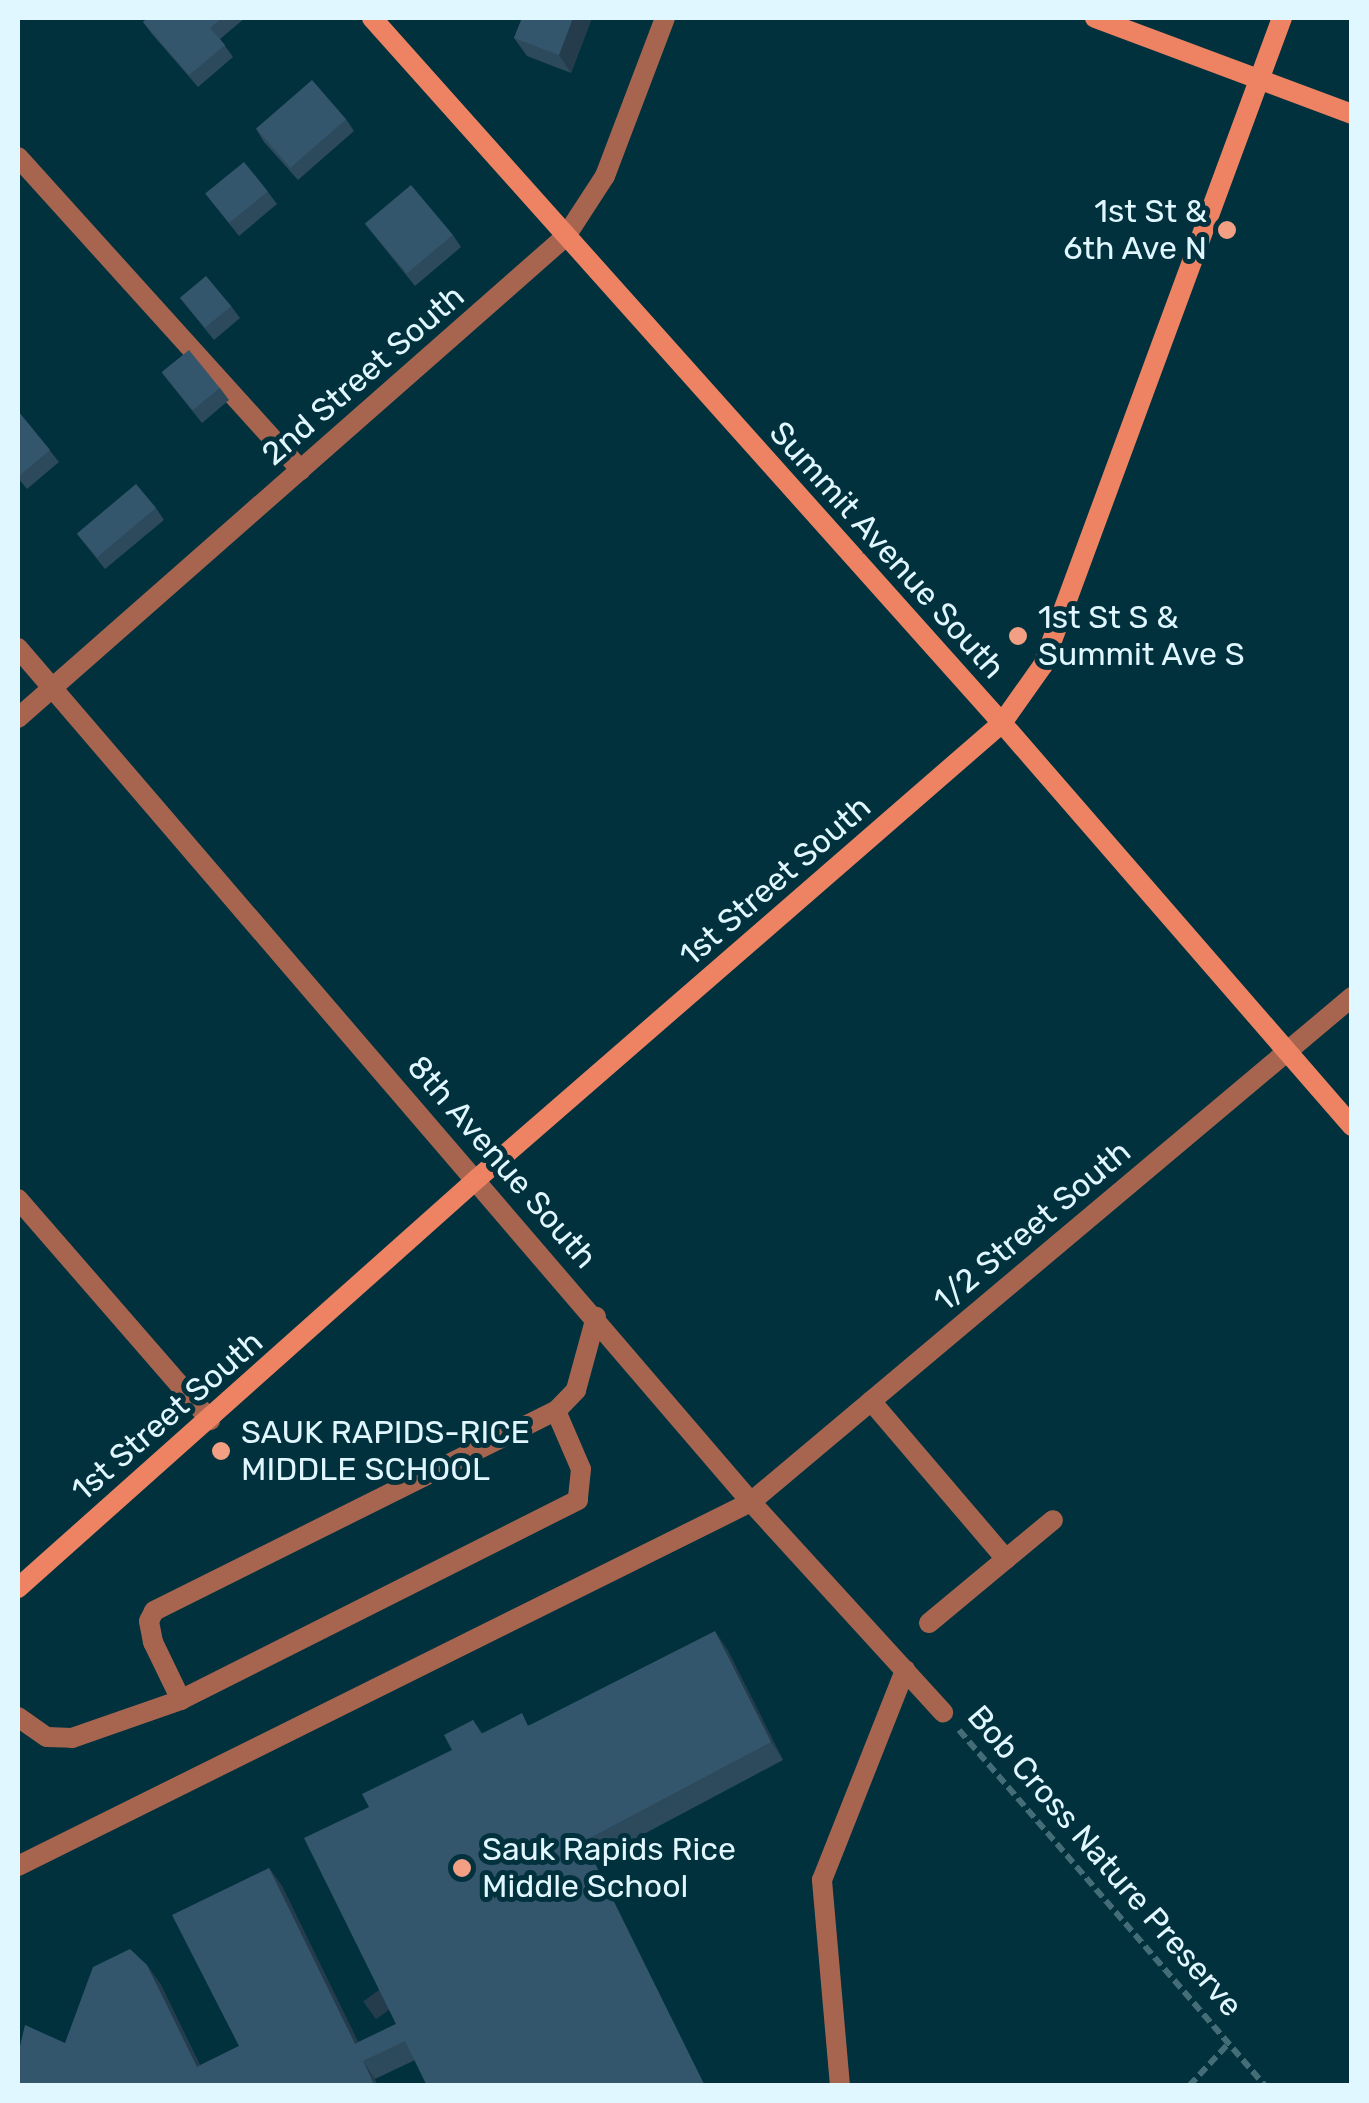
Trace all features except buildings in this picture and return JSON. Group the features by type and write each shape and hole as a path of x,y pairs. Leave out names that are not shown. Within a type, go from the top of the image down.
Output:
{"street":[{"name":"Summit Avenue South","path":"372,18 1002,724 1352,1126"},
{"name":"2nd Street South","path":"18,718 566,236 605,176 665,18"},
{"path":"1095,18 1352,114"},
{"name":"1st Street South","path":"18,1588 478,1178 1002,724 1042,665 1282,18"},
{"path":"18,157 301,470"},
{"name":"8th Avenue South","path":"18,648 478,1178 751,1502 943,1712"},
{"name":"1/2 Street South","path":"18,1866 751,1502 1352,997"},
{"path":"18,1199 210,1420"},
{"path":"182,1700 152,1642 150,1621 154,1611 556,1411 576,1390 596,1317"},
{"path":"871,1401 1006,1559"},
{"path":"18,1716 47,1737 72,1738 182,1700 578,1500 582,1470 556,1411"},
{"path":"929,1623 1053,1520"},
{"path":"840,2086 822,1880 905,1670"}],"path":[{"name":"Bob Cross Nature Preserve","path":"943,1712 1265,2086"},
{"name":"Bob Cross Nature Preserve","path":"1189,2086 1229,2043"}],"place":[{"name":"1st St & 6th Ave N","path":"1227,230"},
{"name":"1st St S & Summit Ave S","path":"1018,636"},
{"name":"SAUK RAPIDS-RICE MIDDLE SCHOOL","path":"221,1451"},
{"name":"Sauk Rapids Rice Middle School","path":"462,1868"}]}
